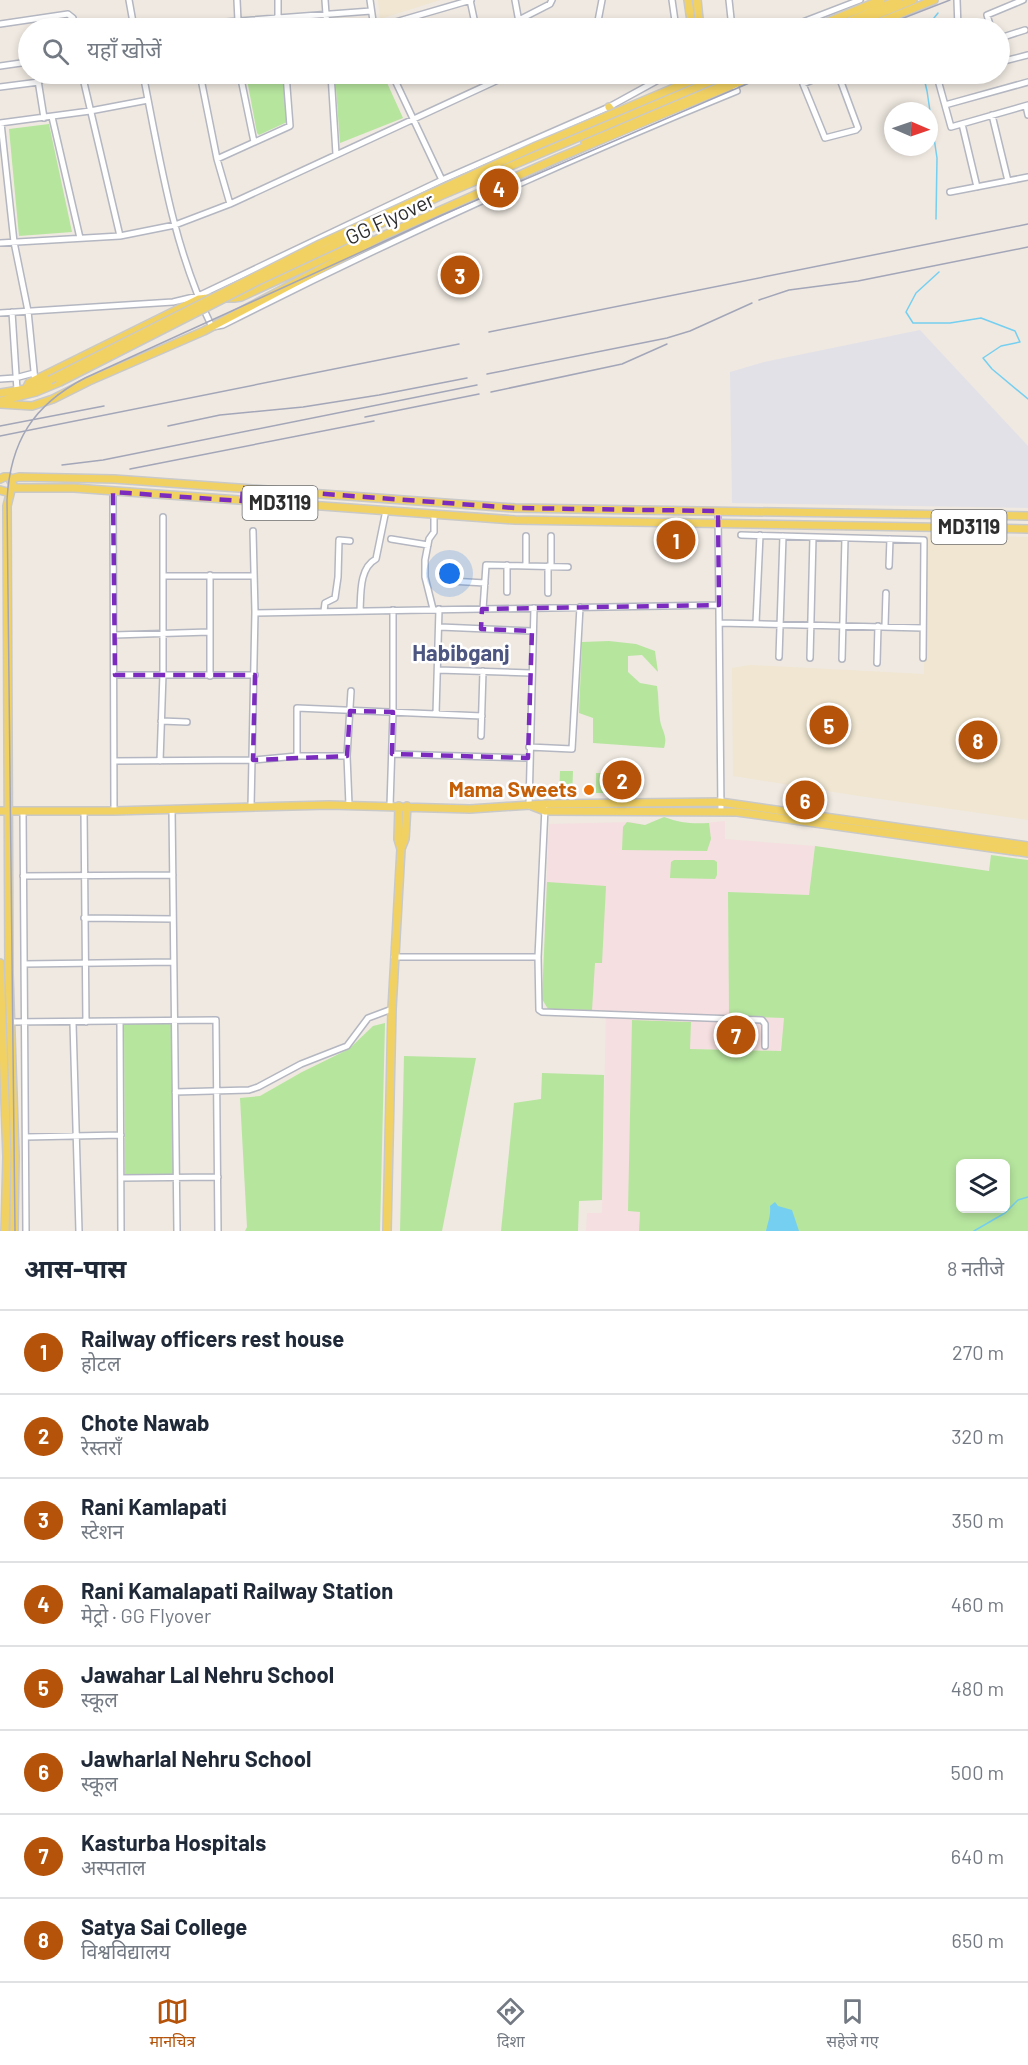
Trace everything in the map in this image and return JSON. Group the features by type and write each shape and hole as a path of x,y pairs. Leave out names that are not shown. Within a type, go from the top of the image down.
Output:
{"main road":[{"path":"688,0 691,18"},
{"path":"697,0 699,18"},
{"path":"837,18 881,0"},
{"path":"857,18 898,0"},
{"path":"869,18 913,0"},
{"path":"890,18 934,0"},
{"name":"GG Flyover","path":"0,393 26,389 50,380 320,244 536,146 685,84"},
{"path":"687,99 691,84"},
{"path":"704,84 707,93"},
{"name":"GG Flyover","path":"0,403 60,382 260,280 429,201 704,84"},
{"path":"714,84 716,89"},
{"path":"0,403 32,406 53,399 212,327 385,235 726,84"},
{"path":"716,89 734,84"},
{"path":"26,389 34,377 198,298 241,297 621,126 707,93"},
{"path":"609,107 621,126"},
{"path":"0,479 7,477 11,479 12,489 7,506 4,811 15,1156 14,1231"},
{"name":"MD3119","path":"11,479 19,477 114,479 515,508 1028,516"},
{"name":"MD3119","path":"12,489 74,488 515,520 1028,529"},
{"path":"242,501 243,488"},
{"path":"1,494 12,489"},
{"path":"545,808 720,802 975,842 1028,853"},
{"path":"624,813 625,804"},
{"path":"4,811 114,811 349,805 470,809 530,806 624,813 737,812 975,842 1028,846"},
{"path":"387,1231 392,1009 401,849 398,839 403,806"},
{"path":"0,963 7,1156 5,1231"}],"street":[{"path":"129,0 132,18"},
{"path":"237,0 238,18"},
{"path":"278,0 278,18"},
{"path":"325,0 326,18"},
{"path":"370,0 373,18"},
{"path":"409,18 470,0 474,18"},
{"path":"515,0 518,18"},
{"path":"526,18 550,4 552,0"},
{"path":"599,18 602,0"},
{"path":"672,0 675,18"},
{"path":"729,0 731,18"},
{"path":"813,18 860,0"},
{"path":"957,0 958,18"},
{"path":"988,18 987,15 1023,0"},
{"path":"290,18 371,11"},
{"path":"41,18 68,14 73,18"},
{"path":"0,24 18,21"},
{"path":"1010,35 1025,30"},
{"path":"1010,58 1028,55"},
{"path":"0,66 18,63"},
{"path":"945,105 1028,82"},
{"path":"0,87 23,84"},
{"path":"39,84 44,118"},
{"path":"84,84 120,236"},
{"path":"145,84 174,225 198,298 212,327 223,325 508,188 737,91 734,84"},
{"path":"202,84 230,204"},
{"path":"242,84 254,142"},
{"path":"218,159 290,126 287,84"},
{"path":"332,84 336,154"},
{"path":"397,84 442,180"},
{"path":"0,243 120,236 174,225 230,204 489,84"},
{"path":"0,313 173,302 198,298 442,180 609,107 651,84"},
{"path":"803,84 825,138 858,128 842,84"},
{"path":"939,84 951,127 1027,105 1028,115"},
{"path":"0,380 34,377 28,311 14,242 1,123 52,117 148,100"},
{"path":"992,115 1008,181"},
{"path":"52,117 80,238"},
{"path":"963,124 977,187"},
{"path":"950,192 1028,177"},
{"path":"12,312 17,390"},
{"path":"114,492 114,811"},
{"path":"360,611 365,572 370,562 376,559 386,510"},
{"path":"718,511 721,812"},
{"path":"434,514 434,532 429,539 424,560 425,578 440,627 436,714"},
{"path":"160,761 163,674 163,517"},
{"path":"251,807 255,679 254,531"},
{"path":"741,535 924,540 923,658"},
{"path":"756,623 760,535"},
{"path":"526,536 526,566"},
{"path":"548,592 552,536"},
{"path":"779,657 783,536"},
{"path":"810,658 813,537"},
{"path":"842,659 845,538"},
{"path":"391,539 428,545"},
{"path":"889,566 890,539"},
{"path":"324,611 325,603 335,598 339,540 350,541"},
{"path":"483,609 486,565 568,567"},
{"path":"507,565 507,592"},
{"path":"210,575 210,676"},
{"path":"163,576 254,576"},
{"path":"450,581 485,584"},
{"path":"885,626 886,593"},
{"path":"255,613 719,605"},
{"path":"529,747 572,749 580,607"},
{"path":"530,806 528,758 534,608"},
{"path":"390,806 393,610"},
{"path":"719,623 923,628"},
{"path":"877,663 878,626"},
{"path":"440,627 532,631"},
{"path":"114,635 209,632"},
{"path":"770,644 779,644"},
{"path":"438,670 531,673"},
{"path":"481,736 483,671"},
{"path":"115,675 163,674 255,679"},
{"path":"349,805 347,756 351,691"},
{"path":"297,756 297,708 482,716"},
{"path":"161,721 187,722"},
{"path":"392,754 528,758"},
{"path":"114,761 253,760 297,756 347,756"},
{"path":"545,808 538,957 538,1006 542,1012 762,1020 765,1024 765,1046"},
{"path":"172,809 177,1231"},
{"path":"23,811 26,1231"},
{"path":"84,811 86,1022"},
{"path":"23,876 173,875"},
{"path":"84,918 173,919"},
{"path":"394,957 538,957"},
{"path":"24,964 173,962"},
{"path":"175,1092 249,1090 258,1087 289,1070 347,1046 369,1018 392,1009"},
{"path":"10,1022 216,1020 218,1231"},
{"path":"120,1022 121,1231"},
{"path":"73,1023 79,1231"},
{"path":"26,1137 121,1135"},
{"path":"121,1178 218,1177"}],"highlighted area":[{"path":"243,488 515,508 718,511 719,605 482,609 481,629 532,631 528,758 392,754 393,712 350,711 347,756 253,760 255,675 115,675 113,492 242,501"}],"shaded area":[{"path":"378,0 440,0 383,18 380,18"},
{"path":"920,330 1028,446 1028,508 732,503 730,372 764,362"},
{"path":"927,534 1028,537 1028,820 733,776 732,668 750,665 924,674"},
{"path":"664,817 694,824 725,821 725,839 815,846 809,895 728,892 729,1013 731,1016 785,1018 780,1051 689,1049 628,1210 640,1212 639,1231 586,1231 587,1213 602,1213 606,1011 548,1009 542,999 549,824 632,822 645,825"}],"green space":[{"path":"248,84 284,84 287,122 259,135"},
{"path":"336,84 388,84 403,118 340,143"},
{"path":"49,124 72,232 19,236 9,129"},
{"path":"609,641 636,644 655,651 658,672 642,655 628,656 628,672 640,683 657,686 660,720 665,737 664,748 593,743 593,718 579,713 582,642"},
{"path":"560,771 573,771 572,799 559,798"},
{"path":"596,773 617,773 616,793 596,793"},
{"path":"664,817 686,823 709,823 711,839 707,851 622,850 623,827 627,822 645,825"},
{"path":"815,846 989,871 991,855 1028,860 1028,1231 639,1231 640,1212 628,1211 632,1020 691,1022 690,1049 781,1051 784,1018 731,1016 729,1013 728,892 809,895"},
{"path":"674,860 714,860 717,862 717,875 715,879 670,878 671,862"},
{"path":"547,882 606,886 602,963 595,963 592,1010 548,1009 542,999"},
{"path":"171,1020 174,1176 125,1176 124,1021"},
{"path":"385,1023 380,1231 245,1231 247,1227 240,1098 260,1096 349,1049 373,1026"},
{"path":"404,1056 476,1058 442,1231 400,1231"},
{"path":"542,1073 604,1075 602,1200 579,1201 578,1231 501,1231 514,1103 541,1099"}],"water":[{"path":"775,1202 778,1206 792,1210 799,1231 766,1231 770,1206"}],"waterway":[{"path":"934,18 938,13"},
{"path":"925,84 937,158 936,219"},
{"path":"939,272 916,293 906,312 913,323 950,323 981,318 1015,331 1020,342 1001,346 983,358 992,369 1028,399"},
{"path":"974,1231 1005,1213 1018,1200 1028,1197"}],"railway":[{"path":"904,18 950,0"},
{"path":"15,1231 7,500 13,460 28,427 51,400 85,378 442,215 747,84"},
{"path":"489,332 1028,224"},
{"path":"759,300 789,290 858,281 1028,247"},
{"path":"487,374 667,338 690,331 752,303"},
{"path":"0,436 459,344"},
{"path":"491,392 622,364 667,344"},
{"path":"168,426 220,415 303,407 379,395 467,378"},
{"path":"62,465 103,460 477,385"},
{"path":"365,417 479,394"},
{"path":"0,426 104,406"},
{"path":"130,469 374,421"}],"place":[{"name":"Rani Kamalapati Railway Station","path":"499,188"},
{"name":"Rani Kamlapati","path":"460,275"},
{"name":"Railway officers rest house","path":"676,540"},
{"name":"Jawahar Lal Nehru School","path":"829,725"},
{"name":"Satya Sai College","path":"978,740"},
{"name":"Chote Nawab","path":"622,780"},
{"name":"Mama Sweets","path":"589,790"},
{"name":"Jawharlal Nehru School","path":"805,800"},
{"name":"Kasturba Hospitals","path":"736,1035"}],"district":[{"name":"Habibganj","path":"461,653"}]}
